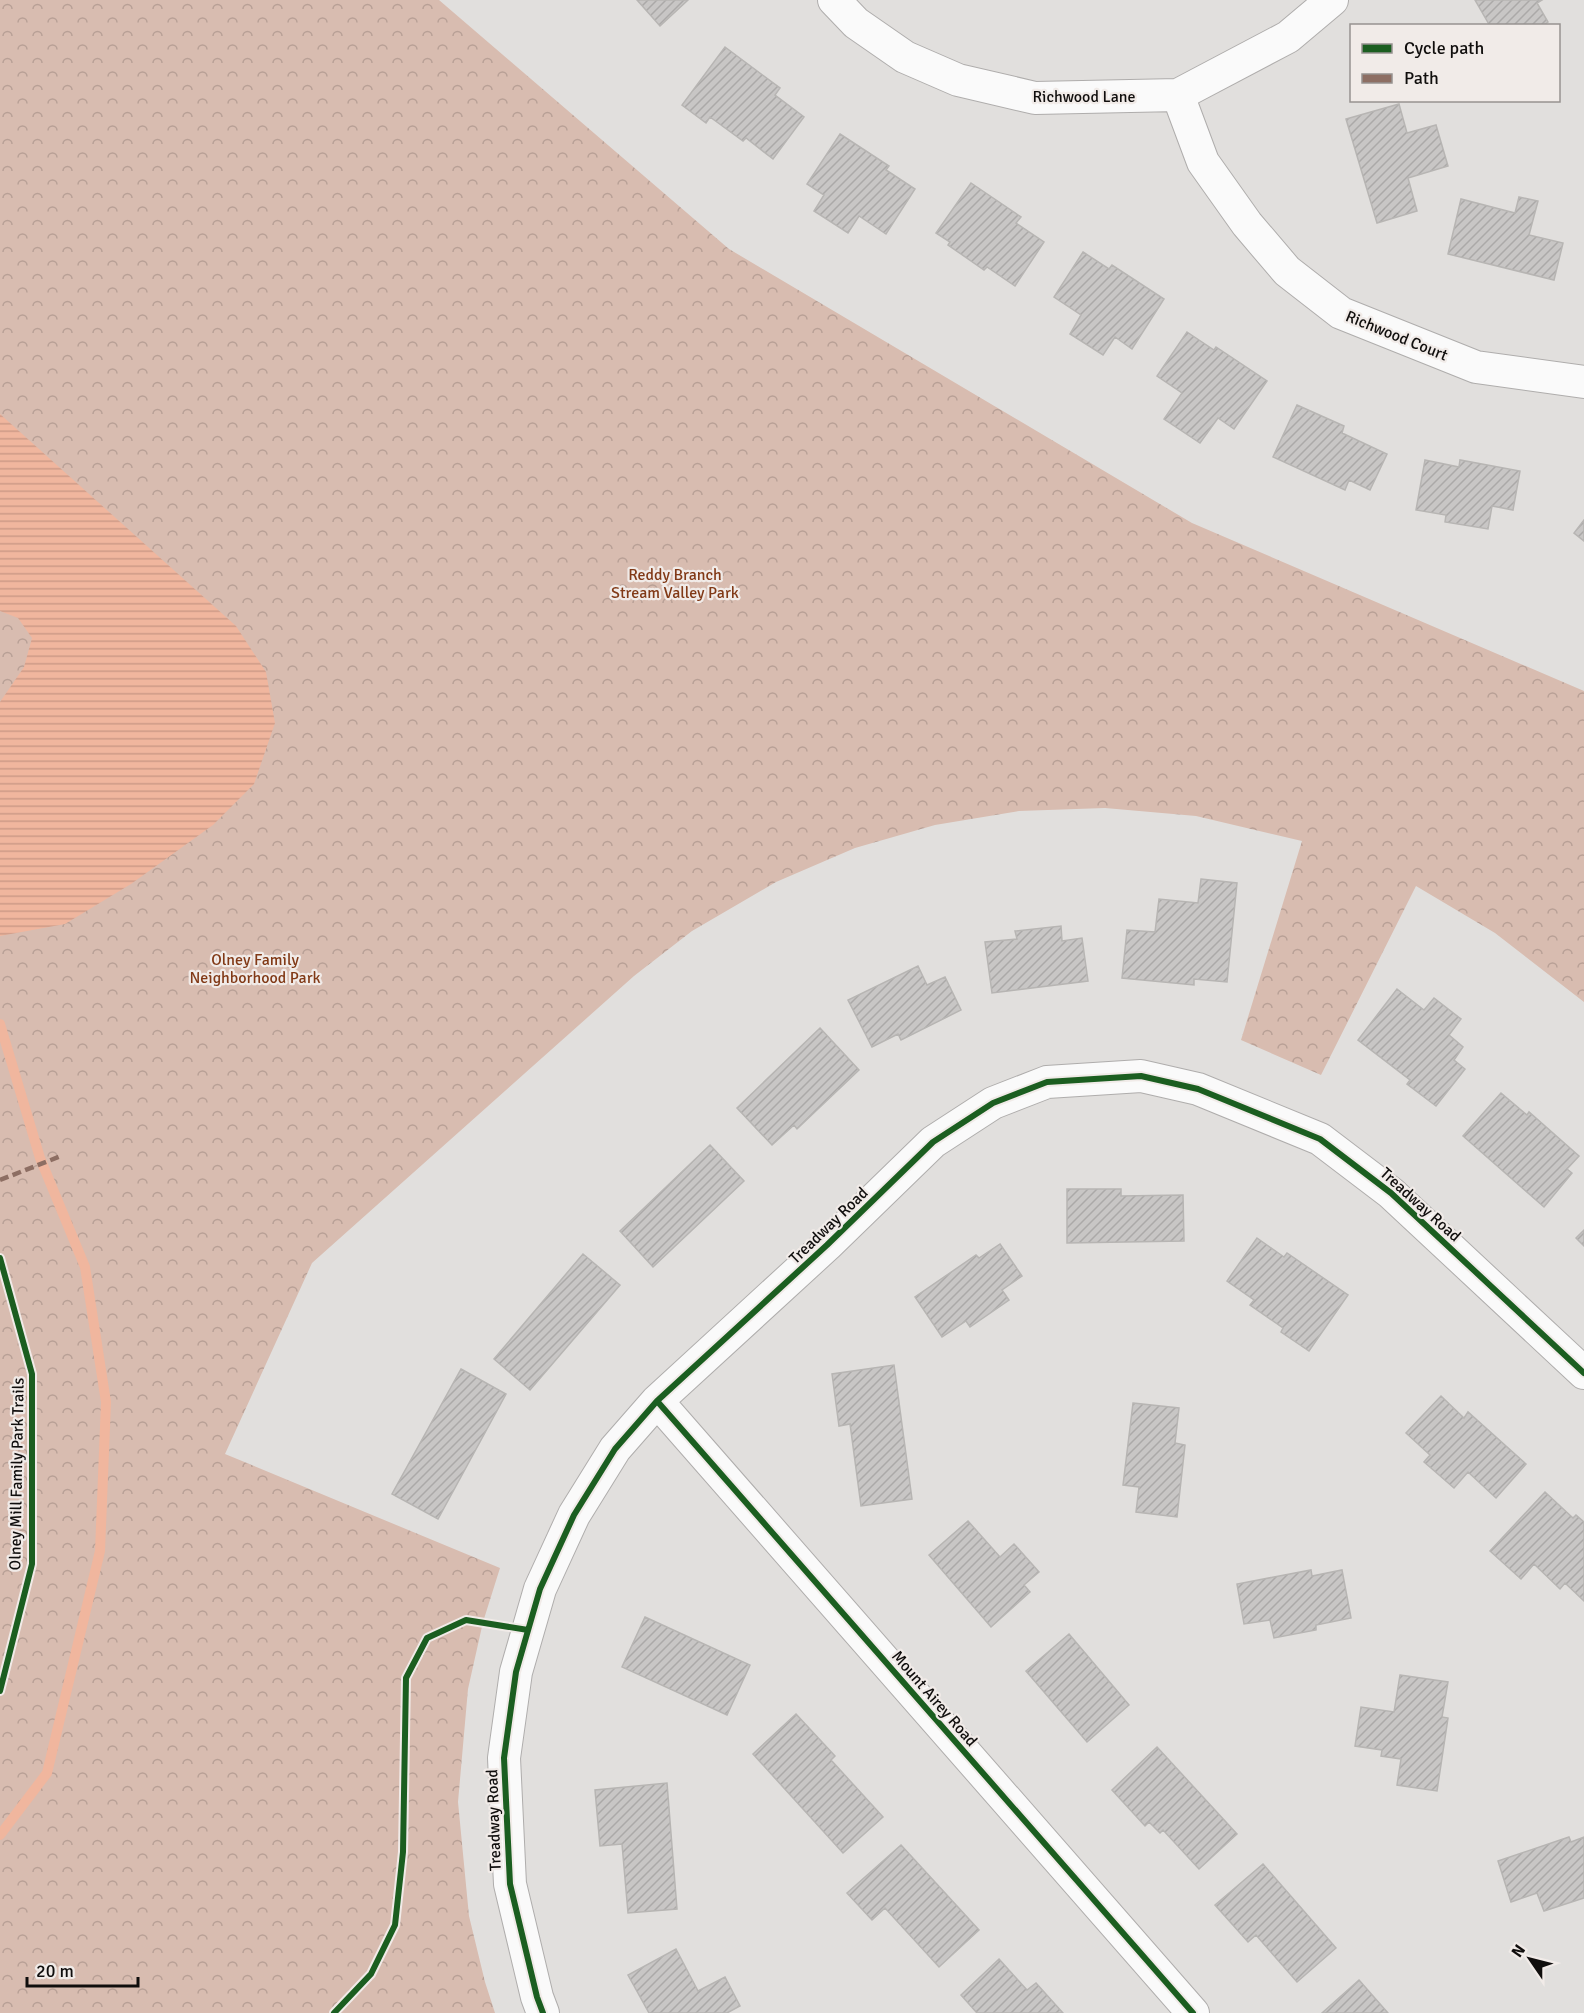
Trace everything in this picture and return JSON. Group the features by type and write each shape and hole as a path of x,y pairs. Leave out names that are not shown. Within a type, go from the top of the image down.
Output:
{"street":[{"name":"Richwood Lane","path":"834,0 856,23 905,57 958,80 1035,98 1178,95 1288,37 1332,0"},
{"name":"Richwood Court","path":"1178,95 1203,162 1247,224 1287,271 1341,313 1476,367 1584,382"},
{"name":"Treadway Road","path":"543,2013 537,1997 510,1884 504,1758 516,1672 540,1589 574,1515 615,1449 657,1401 827,1245 933,1142 993,1103 1047,1082 1141,1076 1198,1089 1320,1138 1391,1193 1584,1373"},
{"name":"Mount Airey Road","path":"657,1401 1193,2013"}],"green space":[{"path":"0,0 439,0 729,249 1192,523 1584,691 1584,1002 1495,933 1416,886 1321,1075 1241,1040 1302,841 1196,816 1105,808 1019,811 935,825 855,848 776,882 692,931 634,976 312,1263 225,1454 500,1568 483,1622 468,1689 458,1802 469,1916 495,2013 0,2013"}],"shaded area":[{"path":"0,414 236,626 266,672 275,723 254,784 213,825 131,884 65,924 0,936 0,702 24,667 32,638 18,618 0,611"}],"building":[{"path":"637,0 688,0 660,26"},
{"path":"1475,0 1542,0 1537,3 1548,22 1545,24 1489,24"},
{"path":"725,47 780,88 775,95 804,117 773,159 746,138 743,141 710,117 706,123 682,105"},
{"path":"1399,104 1407,133 1436,125 1448,166 1408,178 1417,211 1377,223 1346,119"},
{"path":"840,134 889,166 886,170 915,189 886,234 859,216 848,233 814,211 824,195 807,184"},
{"path":"971,183 1021,217 1016,223 1044,242 1015,286 987,267 984,270 948,245 950,242 936,233"},
{"path":"1519,197 1538,201 1529,235 1563,243 1554,280 1448,254 1461,199 1515,213"},
{"path":"1083,252 1109,269 1112,265 1164,299 1132,349 1115,337 1103,355 1070,334 1081,315 1054,297"},
{"path":"1187,332 1214,350 1216,347 1267,381 1234,429 1218,418 1200,443 1164,419 1182,393 1157,376"},
{"path":"1297,405 1344,426 1342,433 1387,454 1370,490 1349,480 1345,490 1273,457"},
{"path":"1425,460 1459,467 1460,460 1520,471 1513,510 1492,506 1488,529 1445,522 1446,515 1416,510"},
{"path":"1584,520 1584,541 1574,533"},
{"path":"1201,879 1237,883 1227,982 1194,979 1194,985 1122,978 1127,930 1155,932 1159,899 1198,903"},
{"path":"1061,926 1062,941 1082,938 1088,981 992,993 985,942 1017,939 1015,931"},
{"path":"918,966 927,985 945,977 961,1010 901,1040 898,1034 872,1047 848,1000"},
{"path":"1397,989 1424,1010 1434,998 1461,1019 1449,1035 1463,1047 1454,1060 1465,1069 1436,1106 1407,1084 1410,1080 1358,1040"},
{"path":"820,1028 859,1070 797,1129 794,1125 772,1145 737,1108"},
{"path":"1501,1093 1527,1115 1529,1112 1579,1156 1567,1169 1572,1173 1544,1207 1463,1136"},
{"path":"710,1145 744,1181 653,1267 620,1231"},
{"path":"1067,1189 1121,1189 1121,1196 1183,1195 1184,1241 1067,1243"},
{"path":"1584,1230 1584,1246 1576,1238"},
{"path":"1257,1238 1284,1257 1287,1253 1348,1295 1309,1351 1281,1332 1283,1328 1250,1305 1254,1300 1227,1281"},
{"path":"1000,1244 1022,1276 1002,1290 1009,1300 970,1327 966,1321 942,1337 915,1297 976,1255 979,1258"},
{"path":"583,1254 620,1285 530,1390 494,1359"},
{"path":"894,1365 912,1499 861,1506 850,1424 839,1426 832,1374"},
{"path":"461,1369 506,1394 438,1519 392,1494"},
{"path":"1441,1396 1464,1418 1468,1412 1526,1464 1496,1498 1468,1472 1454,1488 1424,1462 1430,1455 1406,1433"},
{"path":"1133,1403 1179,1408 1175,1443 1185,1445 1177,1517 1136,1512 1139,1487 1123,1485"},
{"path":"1545,1492 1573,1518 1576,1515 1584,1522 1584,1601 1565,1583 1560,1589 1534,1564 1521,1579 1490,1551"},
{"path":"968,1521 1000,1557 1014,1544 1039,1572 1024,1585 1030,1592 991,1627 929,1555"},
{"path":"1311,1570 1312,1576 1342,1570 1351,1618 1316,1625 1316,1630 1274,1638 1270,1620 1244,1624 1237,1584"},
{"path":"645,1617 750,1665 727,1715 622,1667"},
{"path":"1069,1634 1129,1705 1087,1742 1026,1671"},
{"path":"1400,1675 1448,1682 1442,1717 1448,1718 1437,1791 1397,1785 1401,1759 1381,1756 1382,1750 1355,1746 1361,1707 1394,1712"},
{"path":"796,1714 835,1756 831,1760 883,1817 843,1853 753,1754"},
{"path":"1157,1747 1237,1834 1199,1869 1163,1830 1160,1833 1149,1822 1145,1826 1112,1790"},
{"path":"667,1783 677,1909 628,1913 622,1844 600,1846 595,1790"},
{"path":"1569,1837 1571,1842 1584,1837 1584,1898 1544,1911 1537,1893 1511,1902 1498,1861"},
{"path":"901,1845 979,1930 939,1967 885,1908 872,1920 847,1893"},
{"path":"1263,1864 1336,1948 1297,1982 1256,1935 1248,1942 1215,1905"},
{"path":"676,1949 698,1991 725,1977 740,2006 727,2013 649,2013 628,1975"},
{"path":"999,1959 1027,1990 1036,1983 1063,2013 977,2013 961,1995"},
{"path":"1359,1980 1388,2013 1322,2013"}],"waterway":[{"path":"0,1024 40,1158 85,1267 106,1402 100,1551 47,1773 0,1835"}],"marked path":[{"path":"0,1180 61,1156"}],"cycle path":[{"path":"543,2013 537,1997 510,1884 504,1758 516,1672 540,1589 574,1515 615,1449 657,1401 827,1245 933,1142 993,1103 1047,1082 1141,1076 1198,1089 1320,1139 1391,1193 1584,1373"},
{"name":"Olney Mill Family Park Trails","path":"0,1258 32,1374 32,1564 0,1691"},
{"path":"657,1401 1193,2013"},
{"path":"334,2013 371,1974 395,1925 403,1852 406,1678 427,1638 466,1620 528,1630"}],"park label":[{"name":"Reddy Branch Stream Valley Park","path":"675,583"},
{"name":"Olney Family Neighborhood Park","path":"255,968"}]}
